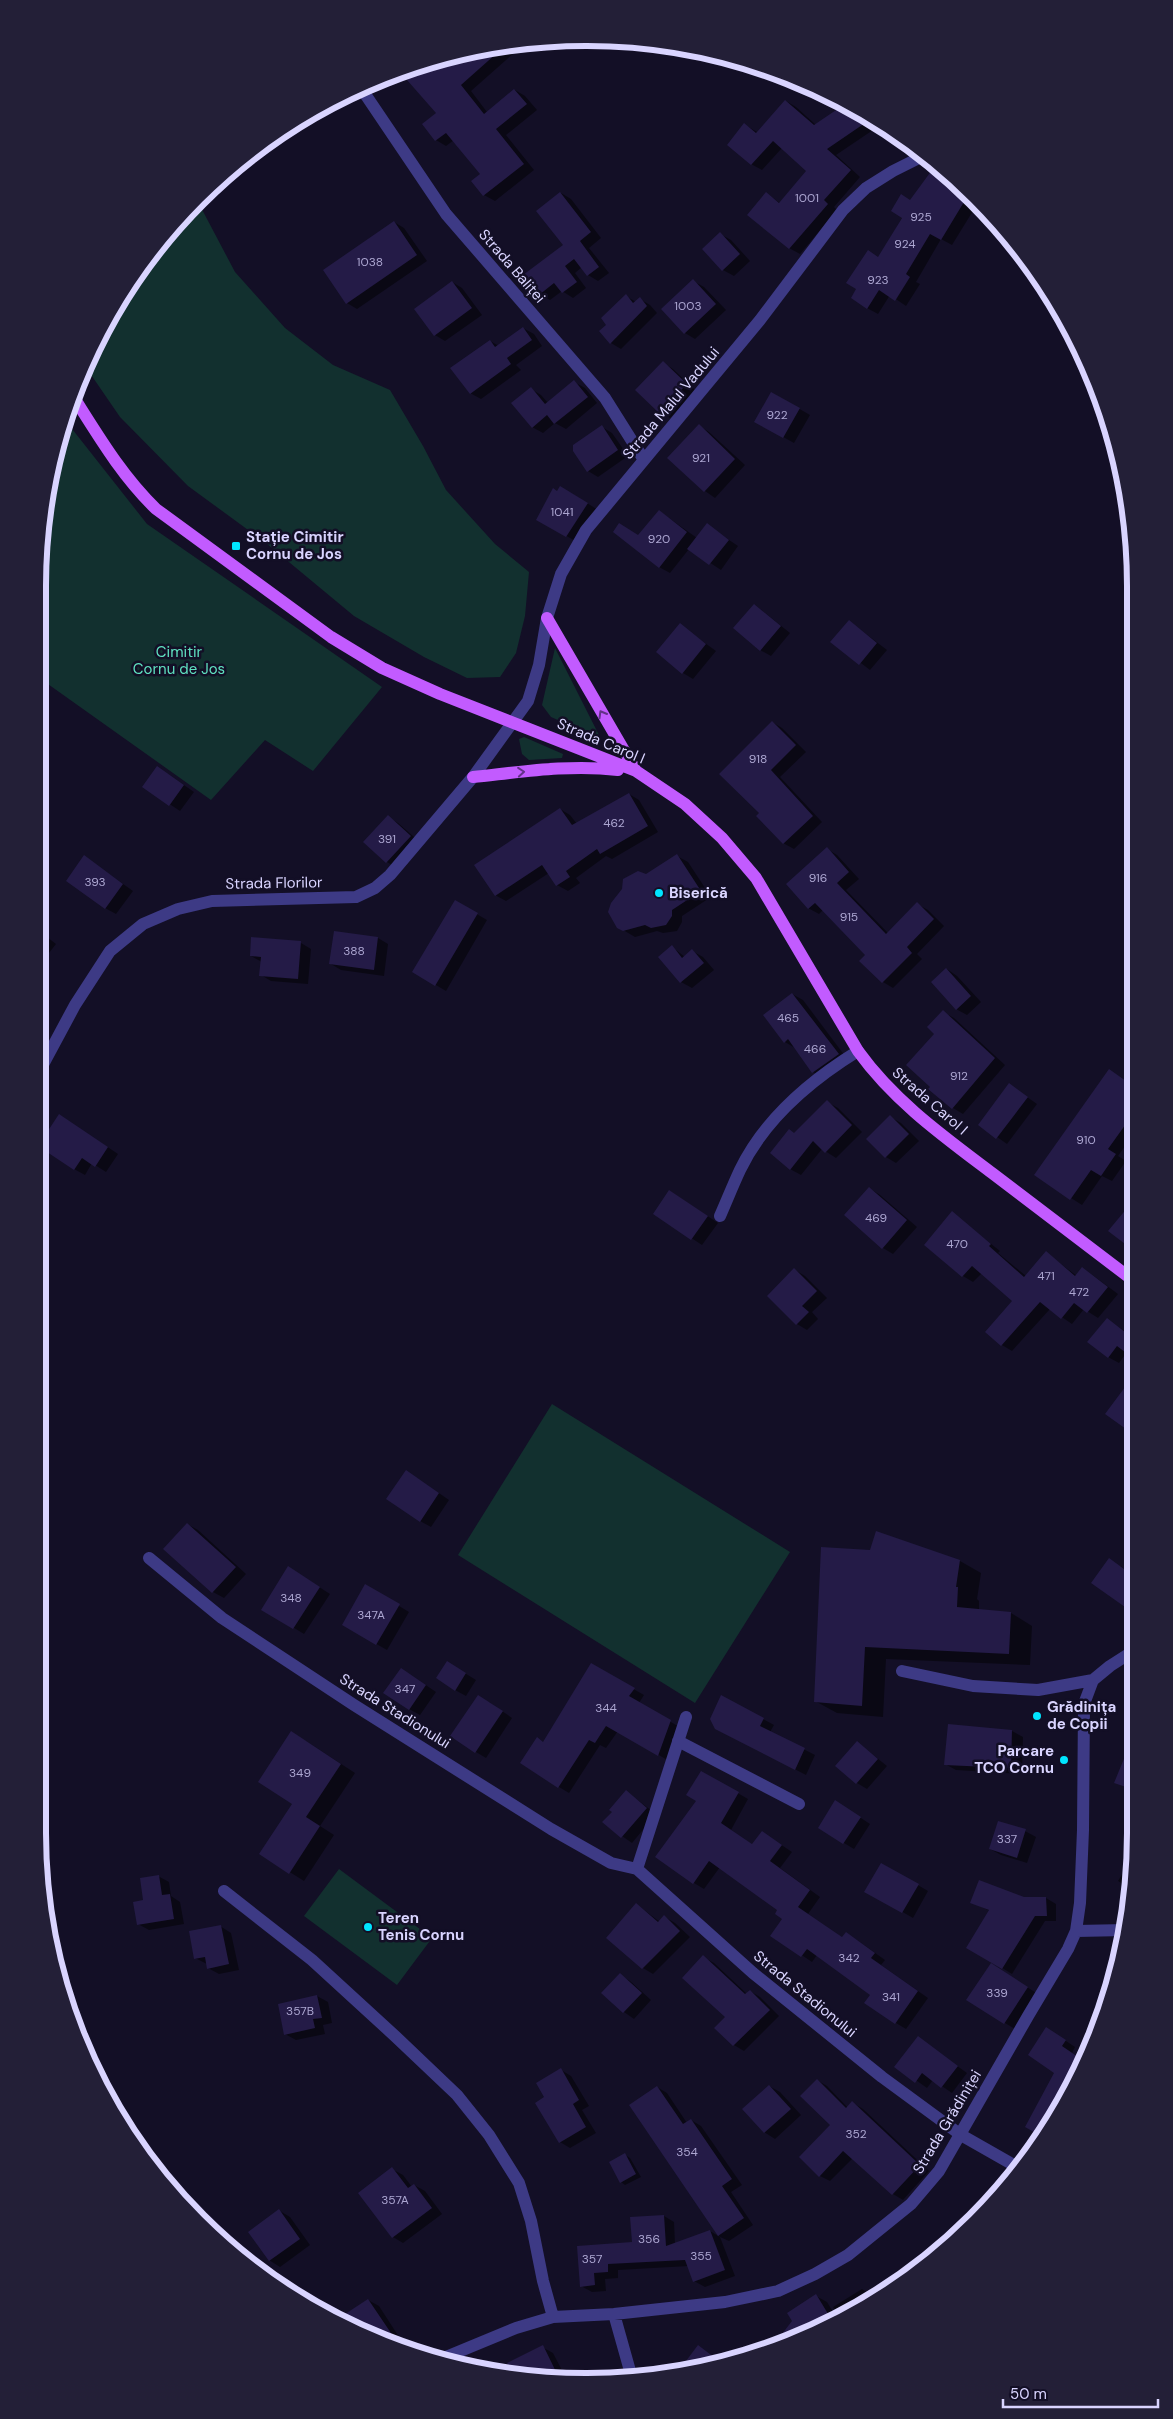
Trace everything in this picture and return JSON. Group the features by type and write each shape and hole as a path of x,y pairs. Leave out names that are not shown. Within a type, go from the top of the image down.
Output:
{"main road":[{"name":"Strada Carol I","path":"78,404 113,460 133,486 182,529 361,656 400,677 636,772 684,804 740,856 756,878 858,1051 876,1075 910,1109 1127,1276"},
{"path":"547,618 636,772"},
{"path":"473,777 589,768 636,772"}],"street":[{"name":"Strada Baliței","path":"365,94 446,214 605,398 644,460"},
{"name":"Strada Malul Vadului","path":"514,722 528,701 539,664 547,618 561,574 586,530 760,320 843,210 866,188 917,159"},
{"name":"Strada Florilor","path":"46,1059 75,1005 110,951 143,924 178,909 212,901 342,898 362,894 374,888 390,875 473,777 514,722"},
{"path":"720,1216 741,1168 769,1127 804,1088 858,1051"},
{"name":"Strada Stadionului","path":"149,1558 222,1618 354,1705 551,1829 611,1862 637,1869 753,1973 882,2077 961,2135 1012,2164"},
{"path":"902,1671 973,1686 1038,1690 1093,1680 1105,1669 1127,1655"},
{"name":"Strada Grădiniței","path":"451,2355 516,2328 553,2317 614,2314 725,2302 778,2291 815,2274 848,2255 911,2204 939,2171 961,2135 1028,2016 1068,1950 1076,1931 1080,1903 1083,1830 1083,1715 1086,1693 1093,1680"},
{"path":"637,1869 686,1717"},
{"path":"678,1741 799,1804"},
{"path":"224,1891 312,1960 396,2037 457,2095 489,2135 519,2182 531,2221 543,2281 553,2317"},
{"path":"1076,1931 1117,1930"},
{"path":"614,2314 630,2371"}],"green space":[{"path":"201,207 235,272 285,328 333,365 390,390 446,490 495,544 529,572 525,616 516,653 500,677 467,678 424,657 354,616 266,543 188,486 120,417 90,373 119,316 137,286 180,230"},
{"name":"Cimitir Cornu de Jos","path":"71,427 147,524 382,687 313,771 265,740 211,800 46,683 47,551 57,481"},
{"path":"555,648 601,739 551,717 542,705"},
{"path":"524,737 563,754 562,758 529,760 522,754 519,739"},
{"path":"552,1404 790,1552 695,1703 458,1555"},
{"name":"Teren Tenis Cornu","path":"339,1869 432,1938 397,1985 304,1916"}],"building":[{"path":"495,55 461,85 484,114 514,89 527,104 496,129 524,164 483,196 471,181 480,174 446,133 435,141 422,124 436,113 407,80 412,75 447,65"},
{"path":"785,100 814,125 838,109 864,123 827,149 851,170 824,200 828,204 789,249 747,215 766,192 779,203 806,171 773,141 751,165 727,145 744,123 756,133"},
{"path":"931,171 965,200 941,240 930,234 906,274 910,277 895,301 879,290 867,309 851,298 856,289 846,283 868,250 878,257 902,218 891,211 901,194 910,200"},
{"path":"560,192 591,232 580,241 599,267 587,276 574,259 565,266 577,282 562,293 554,283 539,295 523,275 563,245 536,211"},
{"path":"394,221 417,255 346,304 323,270"},
{"path":"720,232 740,254 722,271 702,249"},
{"path":"693,279 716,304 684,334 661,309"},
{"path":"452,281 472,308 434,336 414,309"},
{"path":"626,294 633,303 640,297 647,306 610,344 599,331 606,325 601,318"},
{"path":"523,327 532,340 507,358 511,364 470,394 450,368 490,340 495,347"},
{"path":"663,361 687,384 659,413 635,390"},
{"path":"574,380 588,397 554,424 547,415 532,428 511,403 531,387 545,404"},
{"path":"771,392 800,408 783,438 754,422"},
{"path":"699,424 735,459 704,492 667,458"},
{"path":"602,425 618,450 587,472 573,451 573,445"},
{"path":"560,486 588,503 566,537 536,520 553,488 557,491"},
{"path":"659,510 687,532 659,568 613,532 619,523 638,535"},
{"path":"707,523 729,540 709,565 687,549"},
{"path":"754,604 781,626 760,651 733,628"},
{"path":"849,620 877,643 859,665 830,642"},
{"path":"680,623 706,644 682,674 656,652"},
{"path":"772,721 796,745 771,770 813,816 783,844 756,816 759,813 719,774"},
{"path":"157,766 184,785 169,806 142,787"},
{"path":"629,793 648,826 600,854 597,849 566,871 570,877 556,886 542,865 495,896 474,865 560,808 572,825"},
{"path":"388,815 411,836 386,863 363,842"},
{"path":"827,847 849,872 837,883 886,934 917,902 934,919 907,947 912,953 882,983 859,961 865,955 815,903 808,909 786,884"},
{"name":"Biserică","path":"677,854 701,891 672,910 672,916 666,925 651,928 645,925 623,931 617,928 608,912 611,903 622,889 623,879 638,871 646,874"},
{"path":"84,855 123,884 105,909 66,881"},
{"path":"455,900 478,913 435,986 412,972"},
{"path":"334,931 378,937 374,970 329,964"},
{"path":"251,937 301,941 298,979 259,976 261,957 250,956"},
{"path":"672,945 682,958 692,949 704,963 680,983 658,957"},
{"path":"946,968 971,996 956,1010 931,982"},
{"path":"792,993 839,1054 812,1073 788,1039 784,1043 763,1015"},
{"path":"943,1010 995,1058 952,1109 928,1089 930,1087 906,1065 934,1034 927,1027"},
{"path":"1109,1069 1127,1082 1127,1122 1108,1149 1116,1154 1101,1176 1091,1170 1070,1200 1034,1175"},
{"path":"1009,1083 1028,1097 996,1139 978,1125"},
{"path":"827,1100 852,1125 825,1153 813,1141 790,1170 770,1153 789,1129 794,1133"},
{"path":"59,1114 108,1147 95,1167 82,1158 74,1170 46,1151 46,1134"},
{"path":"890,1115 909,1134 885,1158 866,1139"},
{"path":"869,1187 907,1220 882,1249 844,1215"},
{"path":"669,1190 708,1216 691,1240 653,1214"},
{"path":"1127,1208 1127,1245 1108,1231"},
{"path":"952,1211 991,1244 989,1246 1024,1277 1046,1251 1075,1276 1082,1267 1108,1287 1087,1313 1074,1303 1061,1319 1040,1302 1001,1346 985,1332 1012,1301 972,1266 962,1277 924,1245"},
{"path":"794,1268 817,1291 802,1306 809,1312 796,1325 767,1296"},
{"path":"1107,1318 1127,1334 1127,1354 1117,1346 1108,1358 1087,1342"},
{"path":"1127,1384 1127,1428 1105,1414"},
{"path":"406,1470 439,1493 420,1522 386,1499"},
{"path":"187,1523 236,1567 212,1593 163,1549"},
{"path":"876,1531 960,1560 956,1587 958,1587 957,1607 1011,1612 1009,1654 865,1647 862,1706 814,1702 821,1547 870,1550"},
{"path":"1109,1558 1127,1571 1127,1604 1125,1607 1091,1583"},
{"path":"288,1566 320,1587 293,1629 261,1610"},
{"path":"365,1584 400,1604 376,1645 342,1625"},
{"path":"447,1661 466,1673 455,1691 436,1678"},
{"path":"591,1663 635,1688 629,1696 671,1720 658,1756 606,1726 595,1743 589,1740 558,1788 520,1763 537,1737 543,1742"},
{"path":"401,1668 426,1685 409,1710 383,1693"},
{"path":"478,1695 503,1711 475,1753 450,1736"},
{"path":"721,1695 764,1718 760,1726 805,1748 795,1770 715,1729 710,1719"},
{"path":"948,1724 1012,1730 1011,1768 944,1765"},
{"path":"291,1731 341,1764 306,1817 320,1826 289,1874 259,1854 292,1804 258,1782"},
{"path":"857,1741 878,1759 856,1784 835,1766"},
{"path":"1127,1751 1127,1787 1114,1783"},
{"path":"701,1771 739,1792 721,1823 752,1844 762,1831 782,1845 770,1861 810,1890 798,1907 842,1937 846,1932 875,1953 871,1958 918,1991 895,2024 864,2003 870,1995 807,1949 801,1957 770,1936 782,1919 775,1914 777,1910 709,1861 693,1884 655,1857 696,1801 686,1795"},
{"path":"626,1790 647,1808 621,1838 602,1822 612,1812 609,1810"},
{"path":"835,1800 861,1817 843,1844 818,1828"},
{"path":"998,1821 1026,1829 1017,1858 989,1849"},
{"path":"881,1863 919,1884 902,1913 864,1892"},
{"path":"159,1875 162,1895 170,1894 174,1919 137,1925 133,1902 143,1900 140,1878"},
{"path":"979,1880 1024,1897 1046,1897 1047,1916 1035,1916 1002,1969 966,1948 989,1910 970,1903"},
{"path":"636,1903 658,1922 664,1915 680,1931 642,1969 606,1938"},
{"path":"221,1925 229,1964 207,1969 205,1957 194,1959 189,1931"},
{"path":"703,1955 745,1994 750,1990 770,2010 733,2046 714,2028 725,2017 682,1978"},
{"path":"991,1963 1028,1987 1004,2024 966,2000"},
{"path":"620,1973 642,1993 623,2013 601,1993"},
{"path":"317,1995 322,2018 313,2019 315,2028 284,2035 278,2004"},
{"path":"1046,2027 1066,2040 1062,2046 1078,2057 1036,2133 1025,2127 1054,2073 1028,2055"},
{"path":"918,2036 958,2066 941,2088 922,2073 915,2083 894,2067"},
{"path":"561,2068 579,2100 573,2104 586,2127 559,2143 535,2103 544,2097 536,2083"},
{"path":"817,2079 846,2108 852,2101 920,2165 892,2195 843,2151 819,2177 799,2157 830,2125 800,2096"},
{"path":"769,2085 791,2109 764,2133 742,2109"},
{"path":"657,2086 683,2124 691,2119 732,2179 722,2186 744,2218 718,2236 629,2105"},
{"path":"625,2153 636,2174 620,2183 609,2162"},
{"path":"392,2167 408,2188 414,2184 432,2208 392,2238 358,2193"},
{"path":"279,2209 300,2239 269,2261 248,2232"},
{"path":"664,2215 666,2246 710,2230 725,2270 693,2282 685,2260 608,2264 608,2272 594,2273 595,2285 580,2287 577,2246 632,2242 630,2217"},
{"path":"816,2294 829,2315 780,2337 792,2321 787,2313"},
{"path":"368,2299 391,2333 388,2335 380,2332 344,2315"},
{"path":"543,2345 556,2372 509,2367 507,2363"},
{"path":"698,2345 714,2357 692,2362 684,2363"}],"place":[{"name":"Stație Cimitir Cornu de Jos","path":"236,546"},
{"name":"Biserică","path":"659,893"},
{"name":"Grădinița de Copii","path":"1037,1716"},
{"name":"Parcare TCO Cornu","path":"1064,1760"},
{"name":"Teren Tenis Cornu","path":"368,1927"}]}
